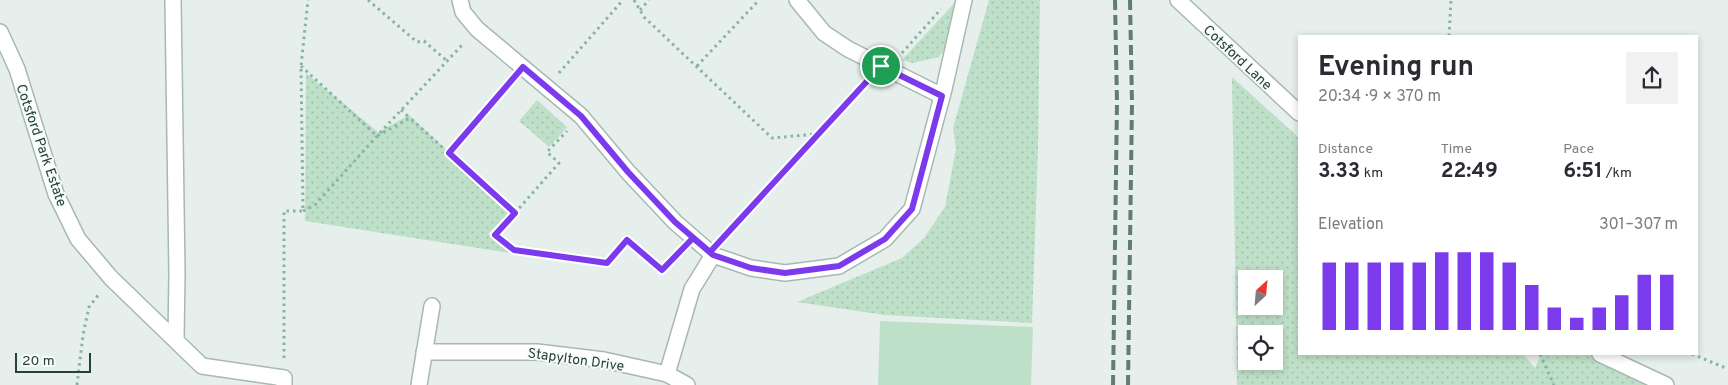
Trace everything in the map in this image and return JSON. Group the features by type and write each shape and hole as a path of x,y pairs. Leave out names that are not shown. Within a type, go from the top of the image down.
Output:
{"street":[{"path":"173,0 177,274 176,339"},
{"path":"460,0 463,12 477,29 581,116 635,179 675,222 693,238 711,253 751,268 785,273 839,266 885,239 912,209 942,96 964,0"},
{"path":"797,0 824,33 848,49 942,96"},
{"name":"Cotsford Lane","path":"1178,0 1298,112"},
{"name":"Cotsford Park Estate","path":"0,32 17,69 56,194 78,239 111,278 202,366 284,381"},
{"path":"667,374 692,290 711,253"},
{"path":"419,385 432,306"},
{"name":"Stapylton Drive","path":"424,352 537,352 604,360 667,374 687,385"},
{"path":"1602,355 1666,385"}],"path":[{"path":"303,211 301,66 308,0"},
{"path":"368,0 417,42 424,41 447,62"},
{"path":"546,87 623,0"},
{"path":"634,0 644,17 772,138 817,134"},
{"path":"640,10 649,0"},
{"path":"697,66 759,0"},
{"path":"1449,35 1451,0"},
{"path":"711,253 817,134 943,7"},
{"path":"284,381 284,211 303,211 315,205 477,29"},
{"path":"301,66 377,136"},
{"path":"449,153 523,67"},
{"path":"401,110 515,213"},
{"path":"581,116 547,152 559,163 495,235 514,250 607,263 627,240 662,270 693,238"},
{"path":"377,136 410,118"},
{"path":"77,385 83,335 89,307 111,278"},
{"path":"1540,355 1554,385"},
{"path":"1694,355 1728,369"}],"green space":[{"path":"957,0 950,41 939,57 912,63 902,60"},
{"path":"989,0 1040,0 1038,148 1032,323 885,315 797,302 902,258 924,238 945,207 956,149 953,128"},
{"path":"306,73 378,132 409,115 512,210 488,234 510,253 305,221"},
{"path":"1232,77 1298,137 1298,355 1524,355 1535,368 1541,355 1602,355 1666,385 1237,385"},
{"path":"537,100 567,127 549,147 519,121"},
{"path":"880,321 1033,327 1031,385 878,385"}],"railway":[{"path":"1113,385 1117,103 1115,0"},
{"path":"1128,385 1132,103 1130,0"}],"route":[{"path":"881,66 942,96 912,209 885,239 839,266 785,273 751,268 713,255 693,238 662,270 627,240 607,263 514,250 495,235 515,213 449,153 523,67 581,116 628,172 675,222 710,252 881,66"}]}
